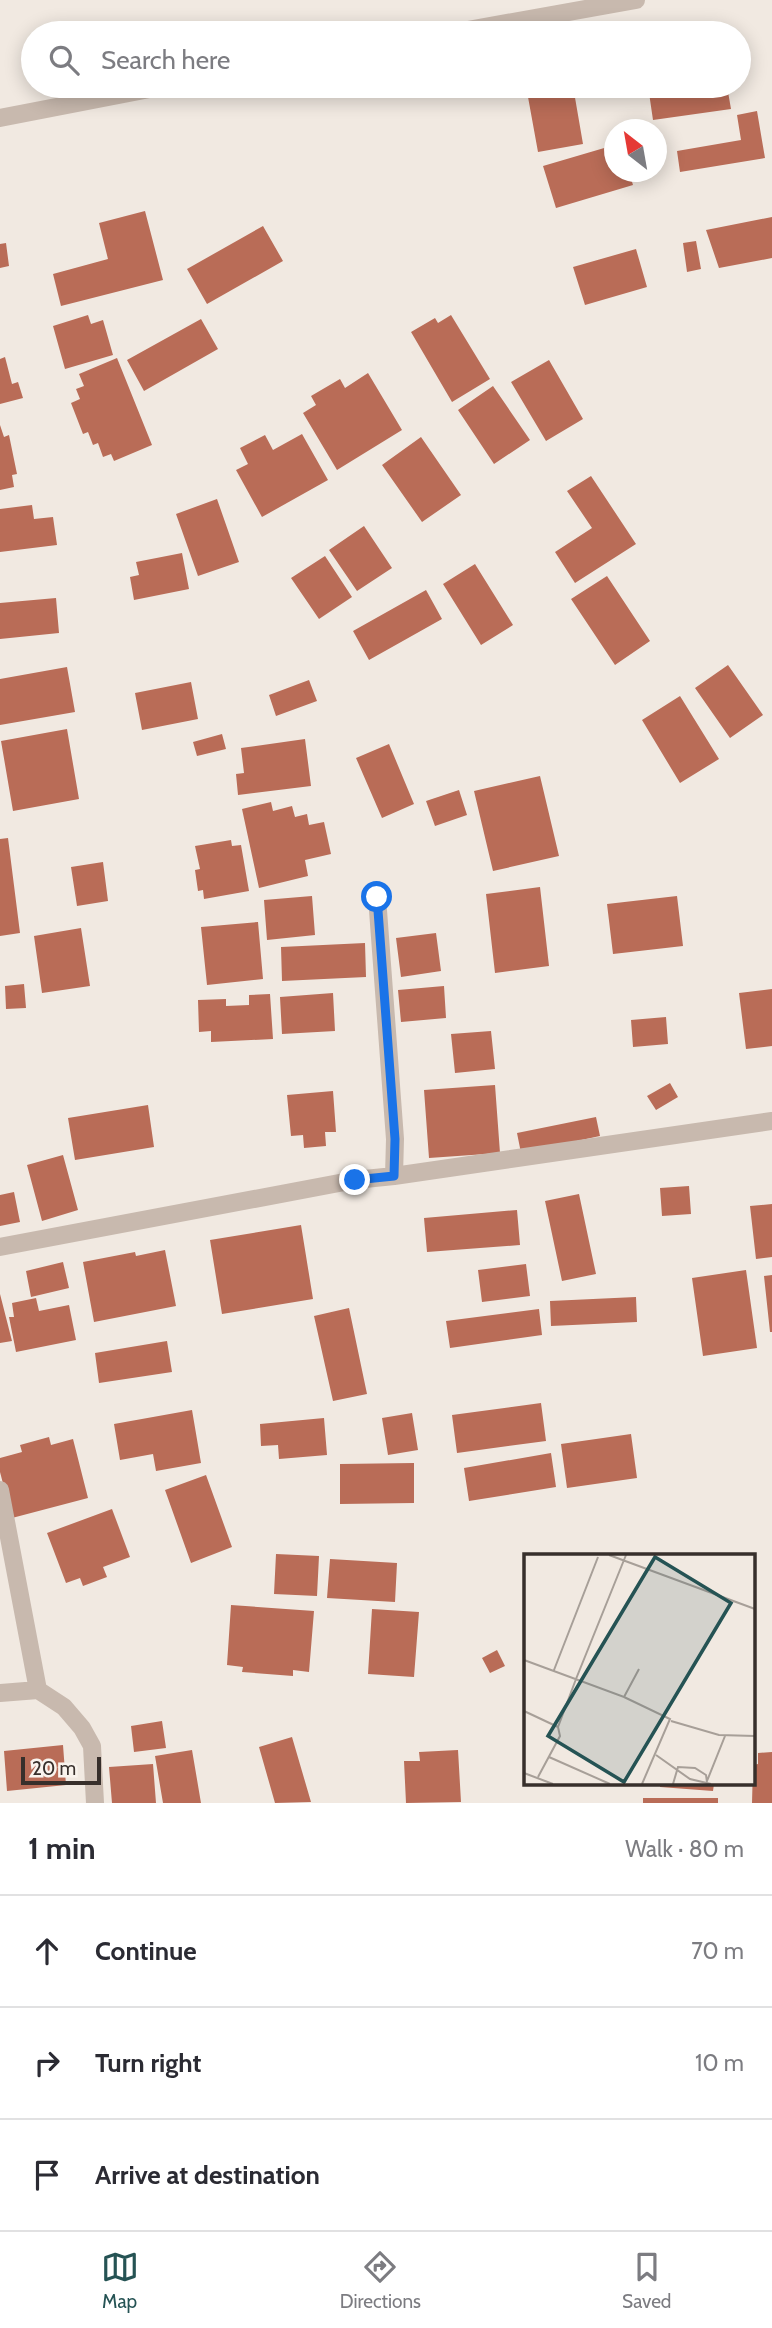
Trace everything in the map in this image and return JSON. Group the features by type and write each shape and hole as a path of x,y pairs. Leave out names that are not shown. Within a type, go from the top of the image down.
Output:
{"street":[{"path":"518,21 636,0"},
{"path":"0,118 103,98"},
{"path":"377,897 395,1139 394,1176"},
{"path":"0,1247 355,1180 772,1121"},
{"path":"0,1490 38,1690"},
{"path":"0,1693 38,1690 64,1707 82,1728 92,1746 94,1803"}],"building":[{"path":"528,98 575,98 583,144 538,152"},
{"path":"650,98 729,98 731,109 653,119"},
{"path":"757,111 765,158 680,172 677,151 741,140 737,115"},
{"path":"604,148 604,182 632,182 633,185 556,208 543,166"},
{"path":"145,211 163,280 61,306 53,274 108,259 99,223"},
{"path":"772,217 772,258 719,268 706,230"},
{"path":"263,226 283,261 207,304 187,269"},
{"path":"696,241 701,269 687,272 683,243"},
{"path":"6,243 9,266 0,268 0,244"},
{"path":"636,249 647,287 585,305 573,267"},
{"path":"88,315 91,324 103,320 113,355 65,369 53,326"},
{"path":"451,315 490,379 452,402 411,332 435,318 438,323"},
{"path":"201,319 218,349 144,391 127,360"},
{"path":"5,357 12,384 18,382 23,398 0,404 0,359"},
{"path":"117,358 152,445 114,461 111,454 103,457 98,443 93,445 88,432 83,434 71,403 80,399 76,389 84,386 79,374"},
{"path":"549,360 583,419 546,441 511,382"},
{"path":"368,373 402,430 337,470 303,413 316,405 311,396 340,379 345,388"},
{"path":"493,386 530,440 494,464 458,410"},
{"path":"0,425 4,437 9,435 17,474 12,475 14,487 0,490"},
{"path":"302,434 328,480 262,517 236,470 248,464 240,448 265,435 273,450"},
{"path":"421,437 461,495 422,522 382,465"},
{"path":"591,476 636,544 575,583 555,552 592,528 567,491"},
{"path":"217,499 239,562 198,576 176,514"},
{"path":"32,505 34,519 53,517 57,545 0,552 0,509"},
{"path":"364,526 392,568 357,591 329,550"},
{"path":"182,553 189,589 134,600 130,577 139,575 136,562"},
{"path":"325,556 352,597 319,619 291,578"},
{"path":"475,564 513,625 481,645 443,584"},
{"path":"607,576 650,641 615,665 571,599"},
{"path":"426,590 442,619 369,660 353,631"},
{"path":"56,598 59,633 0,639 0,603"},
{"path":"728,665 763,715 730,738 695,688"},
{"path":"67,667 75,712 0,725 0,679"},
{"path":"309,680 317,701 276,716 269,695"},
{"path":"191,682 198,719 142,730 135,693"},
{"path":"680,696 719,759 680,783 642,720"},
{"path":"67,729 79,799 13,811 1,741"},
{"path":"222,734 226,749 197,756 193,742"},
{"path":"305,739 311,786 238,795 236,774 244,773 241,748"},
{"path":"389,744 414,804 382,818 356,758"},
{"path":"540,776 559,856 493,871 474,791"},
{"path":"459,790 467,815 435,826 426,801"},
{"path":"271,802 273,811 292,806 295,817 307,814 309,825 324,822 331,854 305,860 308,876 259,888 242,809"},
{"path":"8,838 20,933 0,936 0,839"},
{"path":"231,840 232,846 241,845 249,891 204,899 203,890 198,891 195,870 200,869 195,846"},
{"path":"103,862 108,901 77,906 71,867"},
{"path":"540,887 549,966 495,973 486,894"},
{"path":"312,896 315,935 267,940 264,900"},
{"path":"677,896 683,946 613,954 607,904"},
{"path":"258,922 263,979 207,985 201,927"},
{"path":"81,928 90,986 42,993 34,936"},
{"path":"436,933 441,971 401,977 396,938"},
{"path":"365,943 366,977 282,981 281,947"},
{"path":"24,984 26,1008 6,1009 5,986"},
{"path":"444,986 446,1018 401,1022 398,990"},
{"path":"772,989 772,1046 746,1049 739,993"},
{"path":"333,993 335,1031 282,1034 280,997"},
{"path":"270,994 273,1039 211,1042 211,1031 199,1032 198,1000 226,999 226,1006 249,1005 249,995"},
{"path":"666,1017 668,1044 633,1047 631,1020"},
{"path":"491,1031 495,1069 455,1073 451,1034"},
{"path":"670,1083 678,1097 656,1110 647,1096"},
{"path":"495,1085 500,1153 429,1158 424,1090"},
{"path":"333,1091 336,1132 325,1132 326,1146 304,1148 303,1135 291,1136 287,1095"},
{"path":"148,1105 154,1147 75,1160 68,1118"},
{"path":"596,1117 600,1136 521,1153 517,1133"},
{"path":"63,1155 78,1210 42,1221 27,1165"},
{"path":"689,1186 691,1214 662,1216 660,1188"},
{"path":"14,1192 20,1222 0,1226 0,1195"},
{"path":"579,1194 596,1274 562,1281 545,1201"},
{"path":"772,1204 772,1257 756,1259 750,1206"},
{"path":"517,1210 520,1245 427,1252 424,1218"},
{"path":"301,1225 313,1299 222,1314 210,1240"},
{"path":"165,1250 176,1306 94,1322 83,1262 135,1252 136,1256"},
{"path":"63,1262 69,1288 31,1297 26,1271"},
{"path":"526,1264 530,1296 482,1302 478,1270"},
{"path":"746,1270 757,1348 703,1356 692,1278"},
{"path":"772,1275 772,1332 770,1332 764,1276"},
{"path":"0,1294 12,1341 0,1343"},
{"path":"636,1297 637,1322 551,1326 550,1301"},
{"path":"36,1298 39,1311 69,1305 76,1340 16,1352 9,1317 14,1317 12,1303"},
{"path":"349,1308 367,1394 333,1401 314,1316"},
{"path":"539,1309 542,1335 450,1348 446,1321"},
{"path":"167,1341 172,1372 99,1383 95,1353"},
{"path":"541,1403 546,1441 457,1453 452,1415"},
{"path":"192,1410 201,1463 156,1471 153,1454 120,1460 114,1424"},
{"path":"412,1413 418,1450 388,1455 382,1418"},
{"path":"324,1418 327,1455 279,1459 278,1445 261,1446 260,1424"},
{"path":"631,1434 637,1478 567,1488 561,1444"},
{"path":"49,1437 51,1445 73,1439 88,1498 12,1518 0,1472 0,1458 22,1452 20,1445"},
{"path":"551,1453 556,1487 469,1501 464,1468"},
{"path":"414,1463 414,1503 340,1504 340,1464"},
{"path":"206,1475 232,1547 191,1563 165,1490"},
{"path":"112,1509 130,1557 103,1567 107,1577 83,1586 80,1578 66,1583 47,1533"},
{"path":"276,1554 319,1556 317,1596 274,1594"},
{"path":"330,1559 397,1563 395,1602 327,1598"},
{"path":"231,1605 314,1611 309,1672 293,1670 293,1676 242,1672 243,1667 227,1665"},
{"path":"372,1609 419,1612 414,1677 368,1674"},
{"path":"497,1650 505,1666 490,1673 482,1658"},
{"path":"162,1721 166,1748 134,1752 131,1726"},
{"path":"292,1737 311,1802 275,1803 259,1747"},
{"path":"63,1745 66,1785 7,1791 4,1751"},
{"path":"192,1750 201,1803 163,1803 155,1756"},
{"path":"458,1750 461,1802 406,1803 404,1761 420,1761 419,1752"},
{"path":"772,1752 772,1803 752,1803 754,1765 758,1764 758,1753"},
{"path":"153,1764 156,1803 112,1803 109,1767"},
{"path":"660,1786 714,1786 713,1791"},
{"path":"643,1798 718,1798 718,1803 643,1803"}],"route":[{"path":"355,1180 394,1176 395,1139 377,897"}]}
